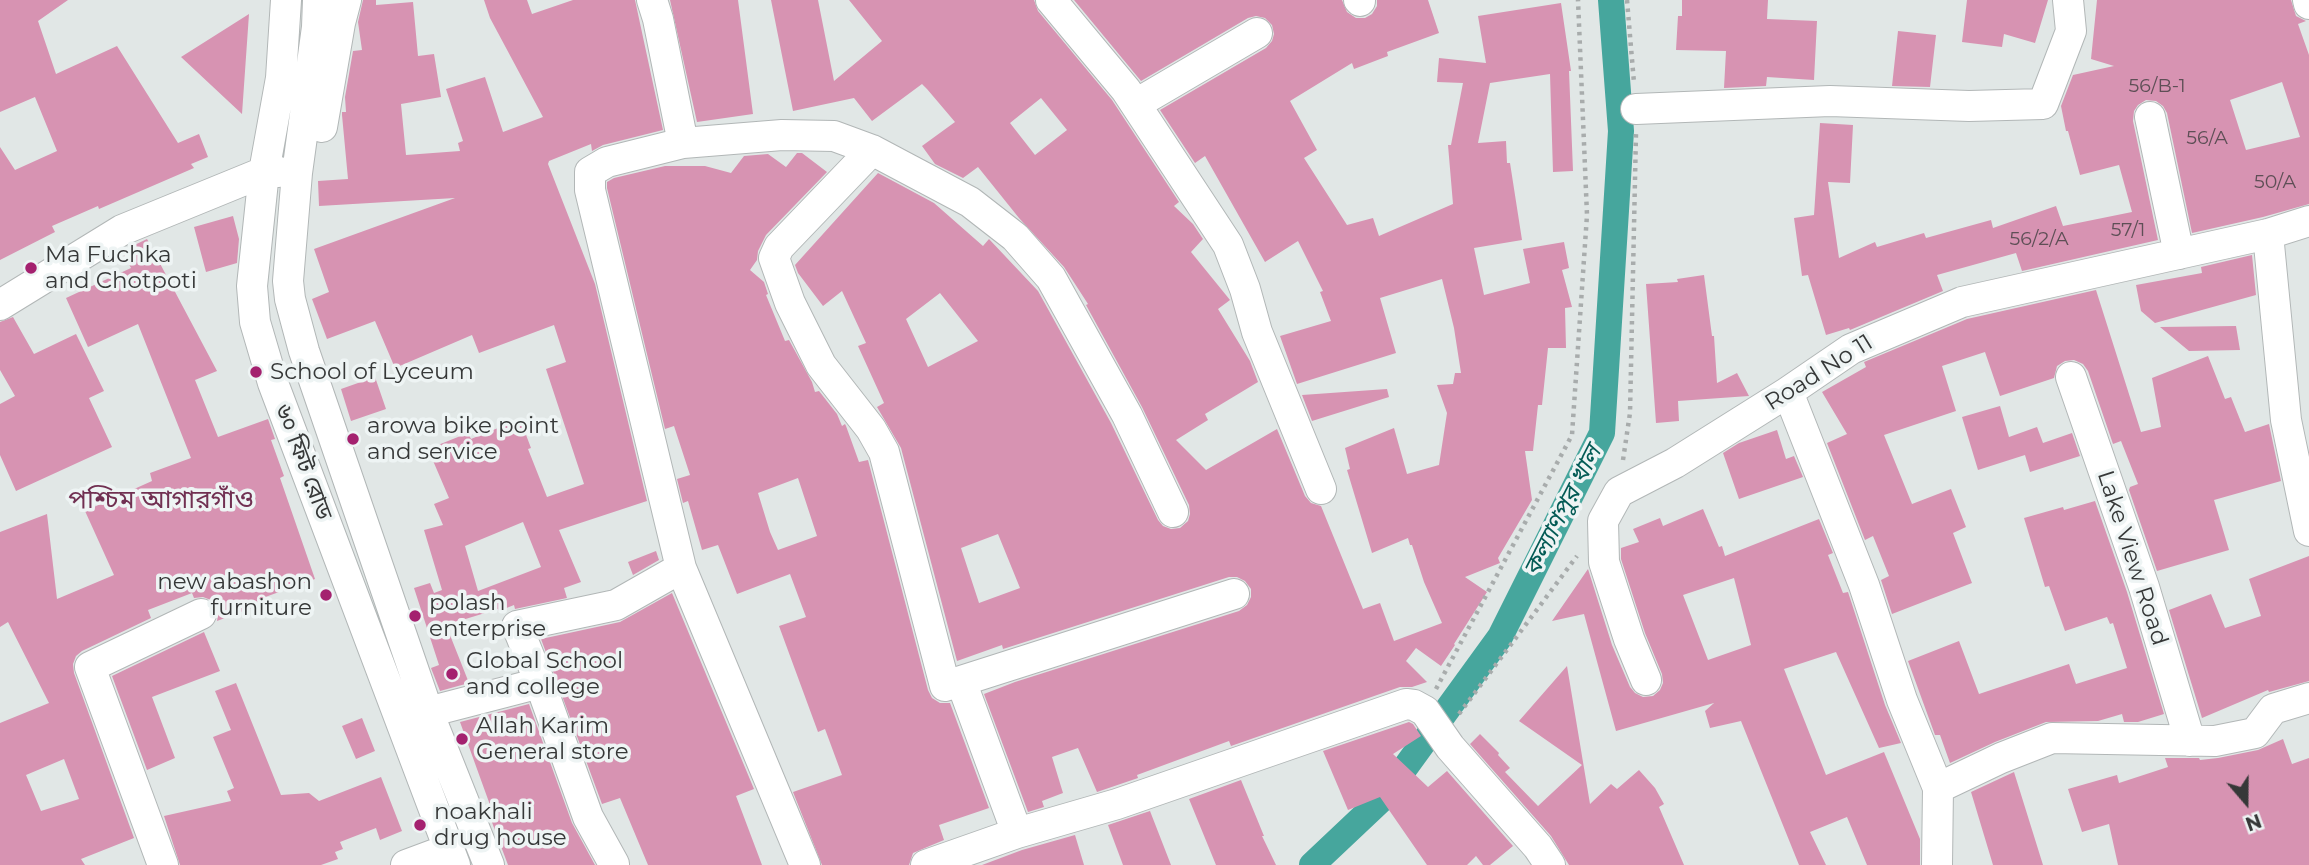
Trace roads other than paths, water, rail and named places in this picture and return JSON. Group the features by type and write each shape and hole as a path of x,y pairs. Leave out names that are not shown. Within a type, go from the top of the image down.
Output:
{"street":[{"name":"৬০ ফিট রোড","path":"286,0 281,78 264,172 252,286 255,322 273,383 452,857"},
{"name":"৬০ ফিট রোড","path":"318,0 317,27 297,173 288,281 290,299 304,351 428,712 489,865"},
{"path":"0,305 122,230 264,172 297,173 313,153 321,128 346,0"},
{"path":"652,0 683,143"},
{"path":"1051,0 1136,104 1228,246 1245,289 1257,332 1321,489"},
{"path":"1636,109 1830,101 1969,106 2043,104 2071,31 2068,0"},
{"path":"1136,104 1257,33"},
{"path":"2150,117 2179,254"},
{"path":"805,865 681,568 590,190 590,172 607,162 683,143 782,135 834,136 872,150 970,202 1015,237 1051,278 1127,415 1173,512"},
{"path":"872,150 779,247 774,258 790,303 821,365 872,429 884,452 945,686 1234,594"},
{"name":"Road No 11","path":"1646,680 1629,639 1604,562 1603,521 1619,492 1675,463 1851,349 1962,302 2268,234 2309,221"},
{"path":"2268,234 2286,420 2307,519"},
{"name":"Lake View Road","path":"2071,377 2144,587 2190,741"},
{"path":"1788,392 1864,585 1902,700 1938,788 1937,865"},
{"path":"614,864 588,817 517,626 616,605 681,568"},
{"path":"163,865 90,667 201,614"},
{"path":"961,681 1017,833"},
{"path":"428,712 540,683"},
{"path":"1938,788 2001,758 2052,738 2215,741 2255,733 2273,709 2309,698"},
{"path":"926,865 1017,833 1117,804 1406,704 1425,711 1446,742 1550,865"},
{"path":"406,865 452,857"}],"waterway":[{"name":"কল্যাণপুর খাল","path":"1312,865 1383,798 1500,637 1602,433 1621,131 1611,0"}],"place":[{"name":"Ma Fuchka and Chotpoti","path":"31,268"},
{"name":"School of Lyceum","path":"256,372"},
{"name":"arowa bike point and service","path":"353,439"},
{"name":"new abashon furniture","path":"326,595"},
{"name":"polash enterprise","path":"415,616"},
{"name":"Global School and college","path":"452,674"},
{"name":"Allah Karim General store","path":"462,739"},
{"name":"noakhali drug house","path":"420,825"}],"district":[{"name":"পশ্চিম আগারগাঁও","path":"161,500"}]}
